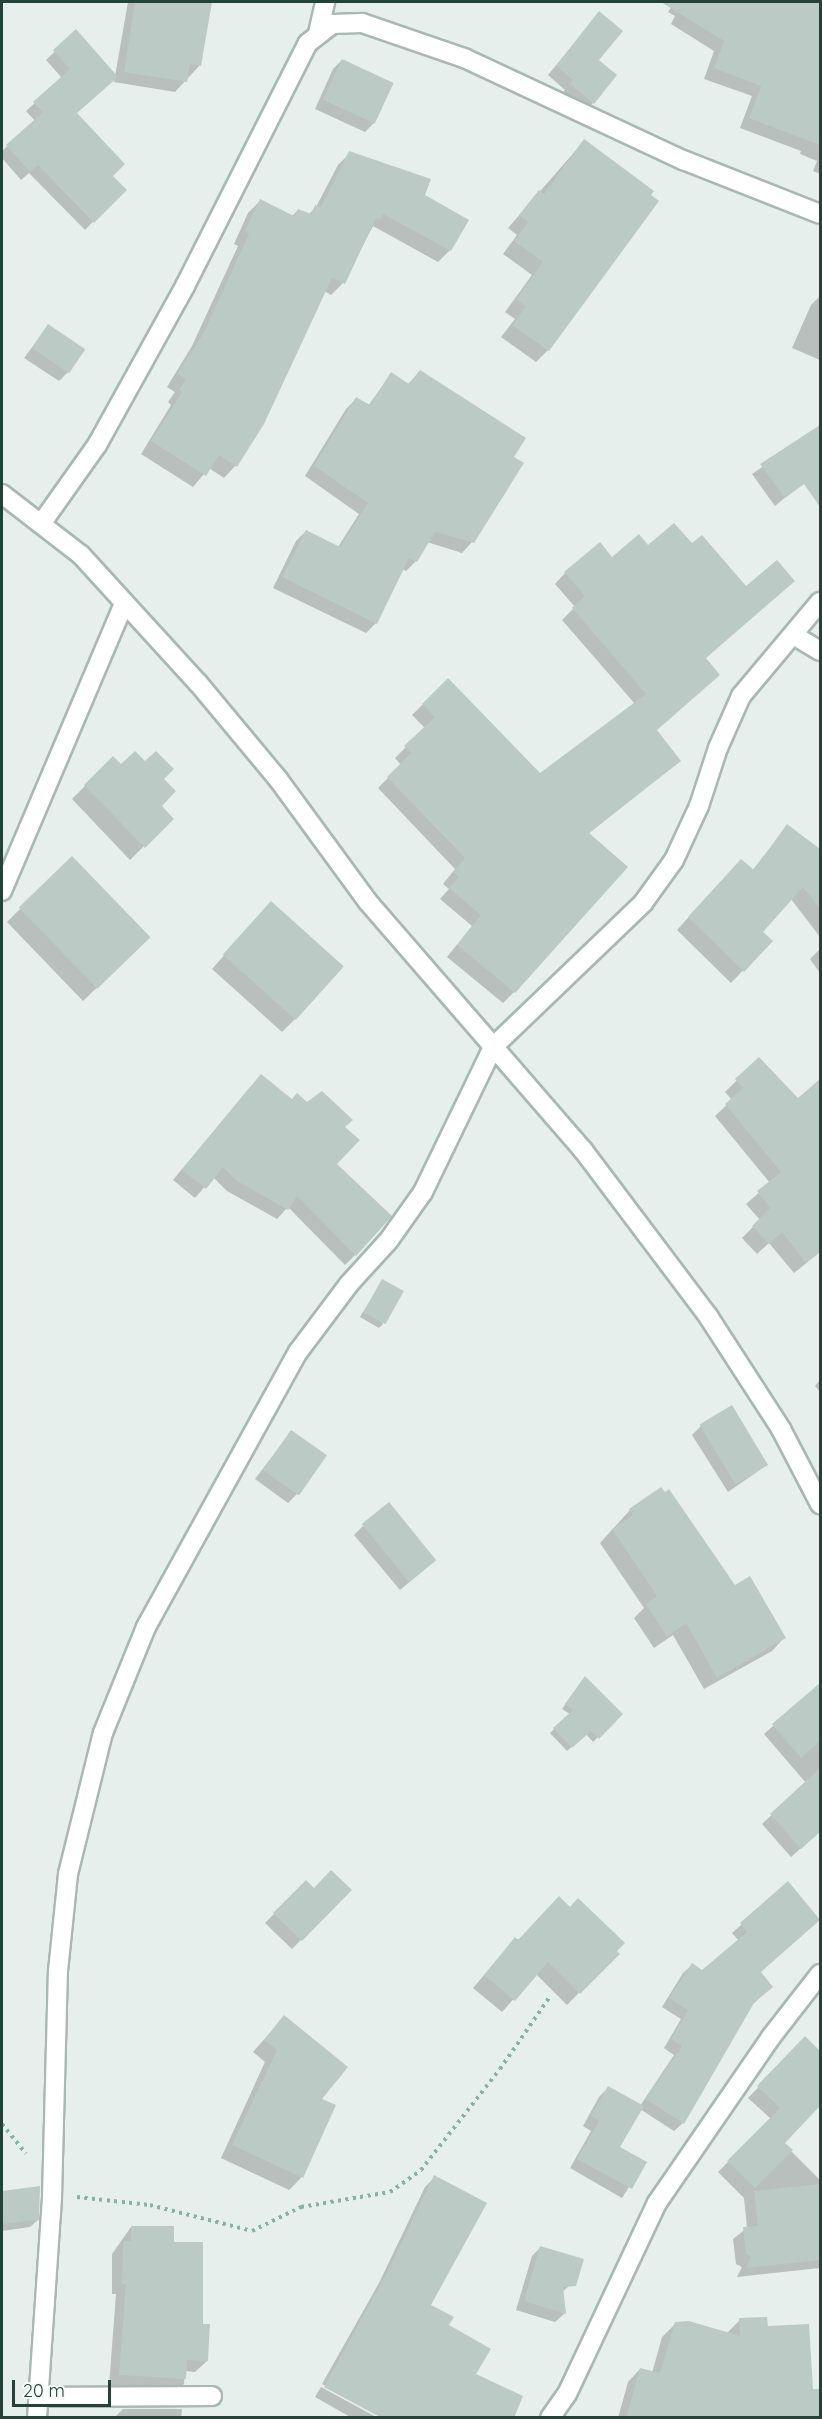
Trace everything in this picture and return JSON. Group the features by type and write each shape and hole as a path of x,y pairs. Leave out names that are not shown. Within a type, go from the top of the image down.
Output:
{"street":[{"path":"318,33 325,2"},
{"path":"41,524 98,445 185,286 308,44 318,33 339,22 362,23 464,57 682,160 820,214"},
{"path":"2,494 81,555 278,778 368,902 583,1150 683,1281 781,1429 820,1504"},
{"path":"37,2418 52,2197 58,1971 64,1917 86,1793 103,1733 146,1627 209,1508 298,1352 350,1284 389,1240 423,1192 493,1047 643,903 674,860 699,806 718,748 741,696 795,636 820,603"},
{"path":"2,891 124,604"},
{"path":"795,636 820,651"},
{"path":"550,2418 567,2394 657,2203 771,2037 820,1974"},
{"path":"39,2397 212,2396"}],"path":[{"path":"52,2197 98,2196 129,2201 252,2231 301,2207 390,2192 421,2170 500,2069 549,1998"}],"building":[{"path":"135,2 212,2 201,66 190,64 187,82 124,72"},
{"path":"661,2 820,2 820,145 749,118 761,86 714,68 724,41"},
{"path":"599,11 623,31 599,60 617,75 594,104 570,84 573,80 556,66"},
{"path":"76,29 118,77 77,113 125,164 113,176 127,190 94,223 38,165 30,172 6,145 43,112 33,102 70,69 53,50"},
{"path":"342,59 394,83 375,124 323,100"},
{"path":"584,139 654,191 651,195 659,201 549,351 512,325 526,306 516,300 543,262 514,241 528,222 519,215 539,190 544,194"},
{"path":"349,151 431,179 425,195 469,220 451,251 383,214 381,220 376,218 345,284 332,278 264,424 237,467 219,455 206,476 151,441 182,392 179,390 186,379 177,374 204,332 249,234 245,231 260,199 294,216 298,209 311,214 315,205 321,207"},
{"path":"48,324 85,349 69,373 32,348"},
{"path":"420,370 526,438 514,457 524,463 474,543 435,532 417,562 409,558 377,624 282,577 306,530 340,547 368,503 314,466 356,397 370,405 391,372 409,384"},
{"path":"820,425 820,507 804,484 785,498 760,464"},
{"path":"674,523 692,543 702,535 746,586 777,560 795,581 706,658 720,675 657,730 681,761 589,833 628,867 515,993 457,945 481,915 449,888 459,877 453,872 465,858 387,777 411,753 404,746 435,717 422,704 448,678 540,773 646,694 572,608 585,596 564,572 600,542 612,557 639,534 648,545"},
{"path":"135,751 145,761 156,751 174,769 164,779 176,791 162,806 174,819 145,848 84,785 113,756 121,764"},
{"path":"787,824 820,849 820,909 803,887 763,932 773,941 744,972 688,917 741,859 754,870"},
{"path":"72,856 150,937 97,989 19,907"},
{"path":"271,901 344,967 296,1020 223,955"},
{"path":"759,1057 798,1098 820,1079 820,1252 806,1263 782,1232 769,1244 752,1226 770,1208 757,1191 781,1172 725,1104 743,1088 735,1079"},
{"path":"261,1074 292,1099 297,1093 307,1102 322,1091 353,1120 345,1127 360,1140 337,1164 392,1216 356,1256 297,1196 288,1210 237,1181 223,1167 206,1189 182,1170"},
{"path":"382,1279 404,1291 385,1324 364,1312"},
{"path":"732,1405 768,1465 735,1485 699,1425"},
{"path":"291,1430 327,1455 299,1495 263,1470"},
{"path":"661,1487 665,1492 669,1489 735,1585 750,1576 786,1638 717,1678 686,1623 667,1637 646,1604 657,1596 612,1529 633,1515 629,1509"},
{"path":"389,1502 436,1560 409,1582 362,1524"},
{"path":"585,1676 623,1714 599,1739 591,1731 572,1748 553,1728 573,1710 565,1704"},
{"path":"820,1683 820,1741 801,1758 772,1724"},
{"path":"820,1768 820,1832 801,1849 770,1814"},
{"path":"331,1870 352,1890 302,1941 273,1913 306,1880 314,1888"},
{"path":"788,1881 820,1920 761,1972 773,1987 754,2003 684,2124 646,2099 682,2046 671,2039 688,2010 669,1998 692,1963 702,1970 747,1932 740,1923"},
{"path":"559,1896 570,1907 578,1898 625,1943 617,1951 620,1954 580,1994 548,1962 515,2001 484,1975 515,1937 518,1940"},
{"path":"284,2015 348,2067 322,2099 336,2105 303,2178 232,2145 277,2050 264,2040"},
{"path":"805,2036 820,2051 820,2106 785,2143 793,2150 755,2188 727,2161 780,2108 757,2086"},
{"path":"608,2086 644,2106 620,2147 647,2162 632,2189 577,2159 599,2121 591,2116"},
{"path":"434,2175 487,2203 431,2305 454,2317 449,2325 491,2349 476,2374 523,2396 514,2418 382,2418 324,2387 388,2271"},
{"path":"820,2184 820,2260 746,2268 751,2257 746,2254 743,2227 758,2226 754,2191"},
{"path":"40,2186 39,2220 2,2224 2,2191"},
{"path":"131,2226 174,2226 174,2242 203,2242 203,2324 210,2324 208,2361 187,2360 186,2379 119,2375 126,2284 122,2284 123,2241 131,2241"},
{"path":"540,2246 584,2259 576,2286 563,2287 566,2314 524,2301"},
{"path":"767,2317 768,2326 809,2324 813,2389 820,2389 820,2418 626,2418 640,2368 660,2373 675,2322 689,2321 740,2336 739,2318"}]}
